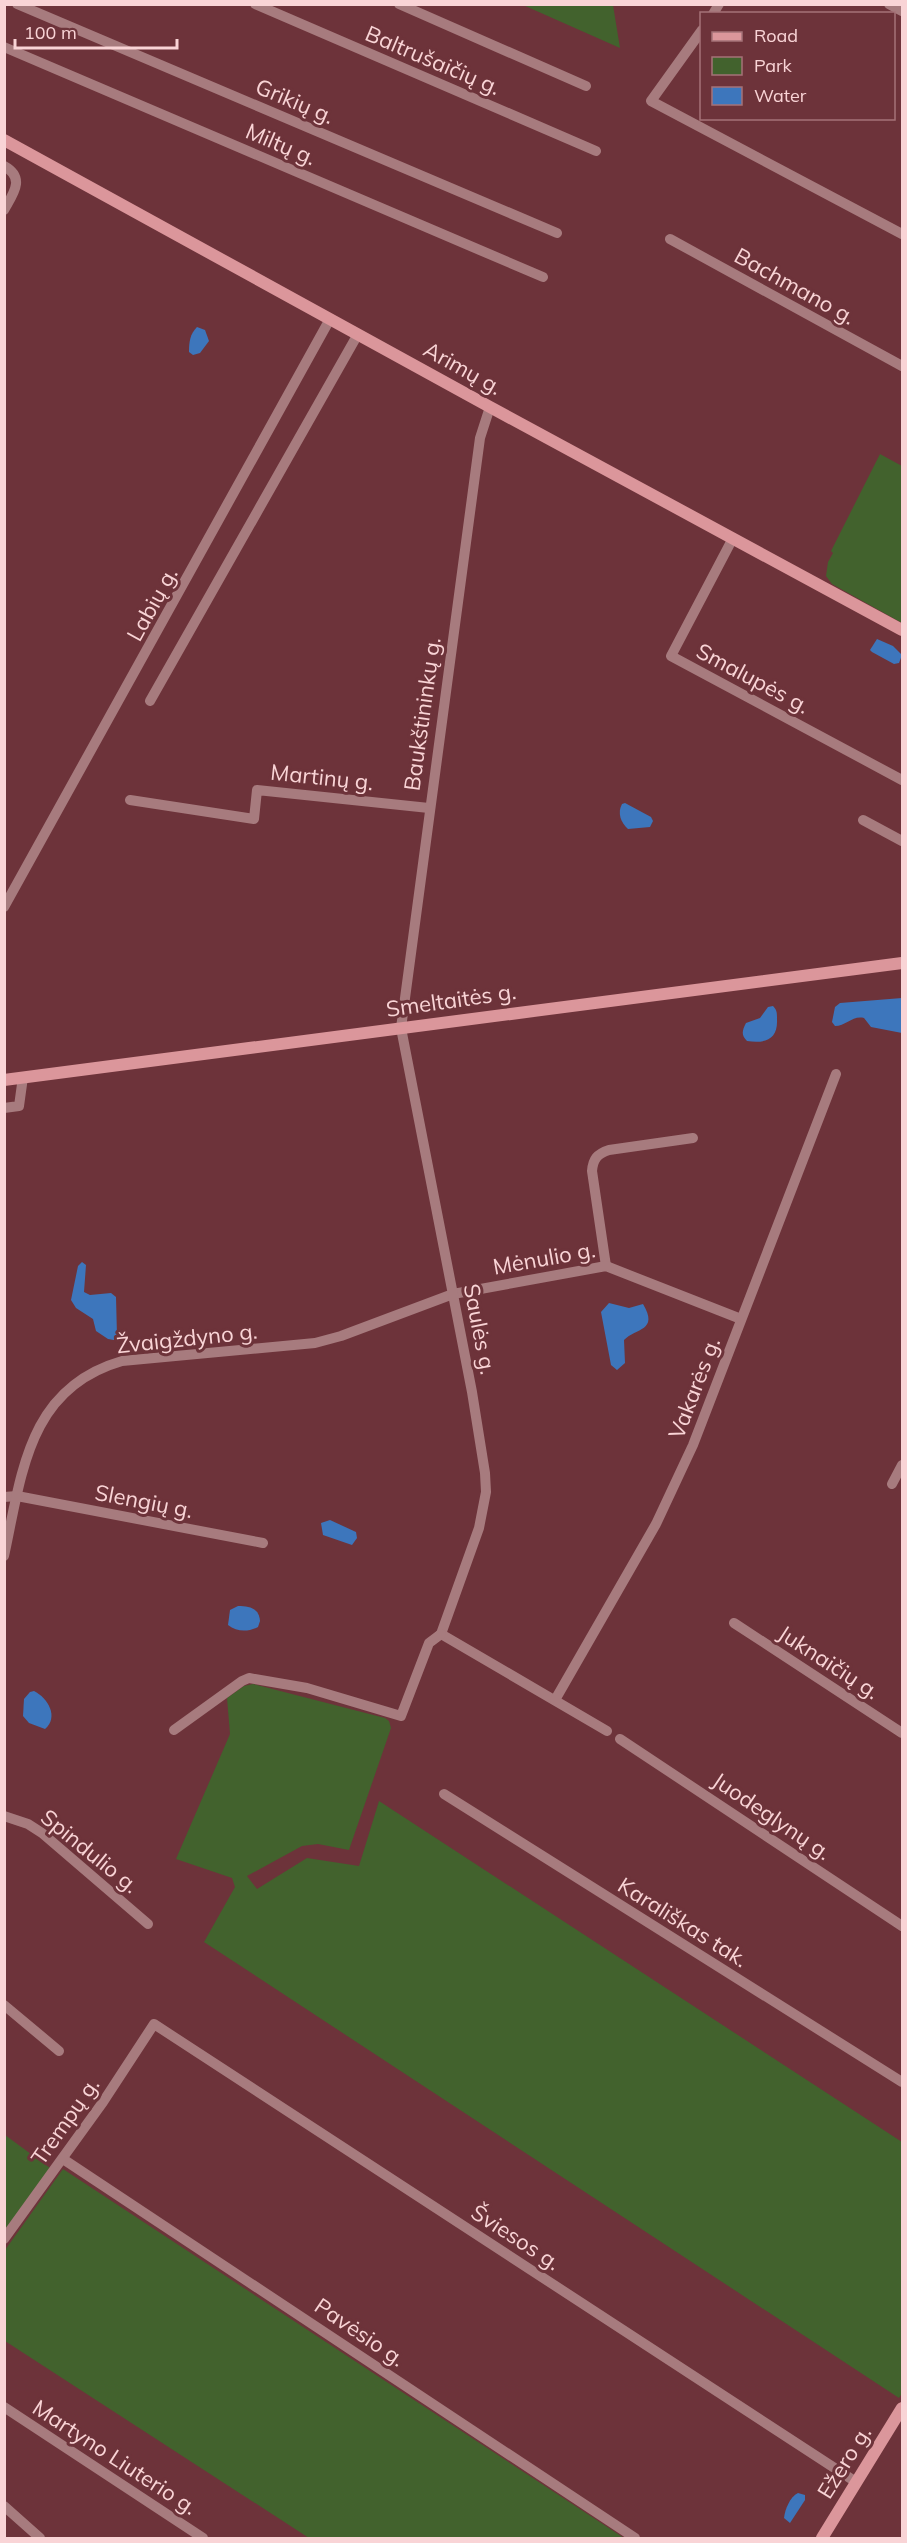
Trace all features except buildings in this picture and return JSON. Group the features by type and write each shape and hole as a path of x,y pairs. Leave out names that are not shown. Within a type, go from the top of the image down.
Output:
{"main road":[{"name":"Arimų g.","path":"4,140 490,407 903,630"},
{"name":"Smeltaitės g.","path":"4,1080 903,963"},
{"name":"Ežero g.","path":"822,2538 903,2408"}],"street":[{"name":"Grikių g.","path":"17,4 557,232"},
{"name":"Baltrušaičių g.","path":"255,4 596,151"},
{"path":"399,4 586,86"},
{"path":"889,4 903,11"},
{"path":"700,33 651,101 903,234"},
{"name":"Miltų g.","path":"4,47 543,277"},
{"path":"4,166 13,171 16,178 16,189 4,210"},
{"name":"Bachmano g.","path":"670,239 903,366"},
{"name":"Labių g.","path":"4,907 330,319"},
{"path":"150,701 358,334"},
{"name":"Baukštininkų g.","path":"401,1028 480,438 490,407"},
{"name":"Smalupės g.","path":"733,538 671,656 903,780"},
{"name":"Martinų g.","path":"130,800 254,819 257,790 429,808"},
{"path":"863,820 903,841"},
{"name":"Saulės g.","path":"174,1730 249,1678 307,1688 401,1716 429,1643 441,1634 474,1545 486,1492 476,1408 401,1028"},
{"name":"Vakarės g.","path":"555,1700 660,1514 693,1445 836,1074"},
{"path":"4,1108 19,1106 23,1077"},
{"path":"606,1266 592,1171 595,1158 599,1153 609,1150 693,1138"},
{"name":"Mėnulio g.","path":"453,1294 606,1266 741,1319"},
{"name":"Žvaigždyno g.","path":"4,1556 30,1445 49,1408 87,1375 100,1368 122,1362 315,1343 341,1336 453,1294"},
{"path":"892,1485 903,1465"},
{"name":"Slengių g.","path":"4,1497 17,1496 263,1544"},
{"name":"Juknaičių g.","path":"734,1623 903,1733"},
{"path":"441,1634 607,1731"},
{"name":"Juodeglynų g.","path":"620,1739 903,1926"},
{"name":"Karališkas tak.","path":"444,1794 903,2082"},
{"name":"Spindulio g.","path":"4,1816 28,1824 42,1833 148,1924"},
{"path":"4,2005 59,2051"},
{"name":"Trempų g.","path":"4,2239 63,2158 154,2024"},
{"name":"Šviesos g.","path":"154,2024 856,2482"},
{"name":"Pavėsio g.","path":"63,2158 635,2538"},
{"name":"Martyno Liuterio g.","path":"4,2408 203,2538"},
{"path":"4,2506 40,2538"}],"green space":[{"path":"523,5 613,5 620,48"},
{"path":"880,454 902,466 902,623 832,584 826,576 828,562 833,553 831,551"},
{"path":"253,1684 385,1718 389,1721 391,1728 349,1850 318,1844 302,1846 247,1876 257,1889 307,1858 359,1866 379,1801 902,2142 902,2393 899,2398 204,1942 235,1887 232,1878 176,1859 230,1734 227,1698 244,1686"},
{"path":"5,2135 50,2168 5,2230"},
{"path":"63,2169 624,2538 309,2538 5,2341 5,2250"}],"water":[{"path":"197,327 205,330 209,341 200,353 193,355 189,352 190,342"},
{"path":"877,639 893,646 902,655 899,663 894,664 870,650"},
{"path":"625,803 651,817 653,821 650,827 628,829 623,824 620,814 622,804"},
{"path":"902,998 902,1033 871,1027 864,1018 860,1017 839,1026 835,1026 832,1022 835,1007 840,1003"},
{"path":"773,1006 777,1012 777,1026 773,1036 760,1042 747,1041 743,1033 746,1023 760,1018 768,1007"},
{"path":"82,1262 86,1265 84,1292 90,1295 111,1293 116,1297 117,1336 114,1340 96,1331 93,1319 76,1308 71,1300 78,1266"},
{"path":"609,1303 629,1308 643,1304 648,1319 644,1328 624,1340 625,1363 617,1370 611,1365 601,1312"},
{"path":"330,1520 356,1532 357,1538 352,1545 323,1535 321,1523"},
{"path":"238,1606 250,1607 258,1613 260,1621 258,1627 243,1630 228,1625 230,1610"},
{"path":"34,1691 44,1698 50,1708 51,1719 45,1729 29,1723 23,1716 24,1699"},
{"path":"798,2493 805,2495 805,2500 790,2523 784,2518 785,2511 790,2500"}]}
